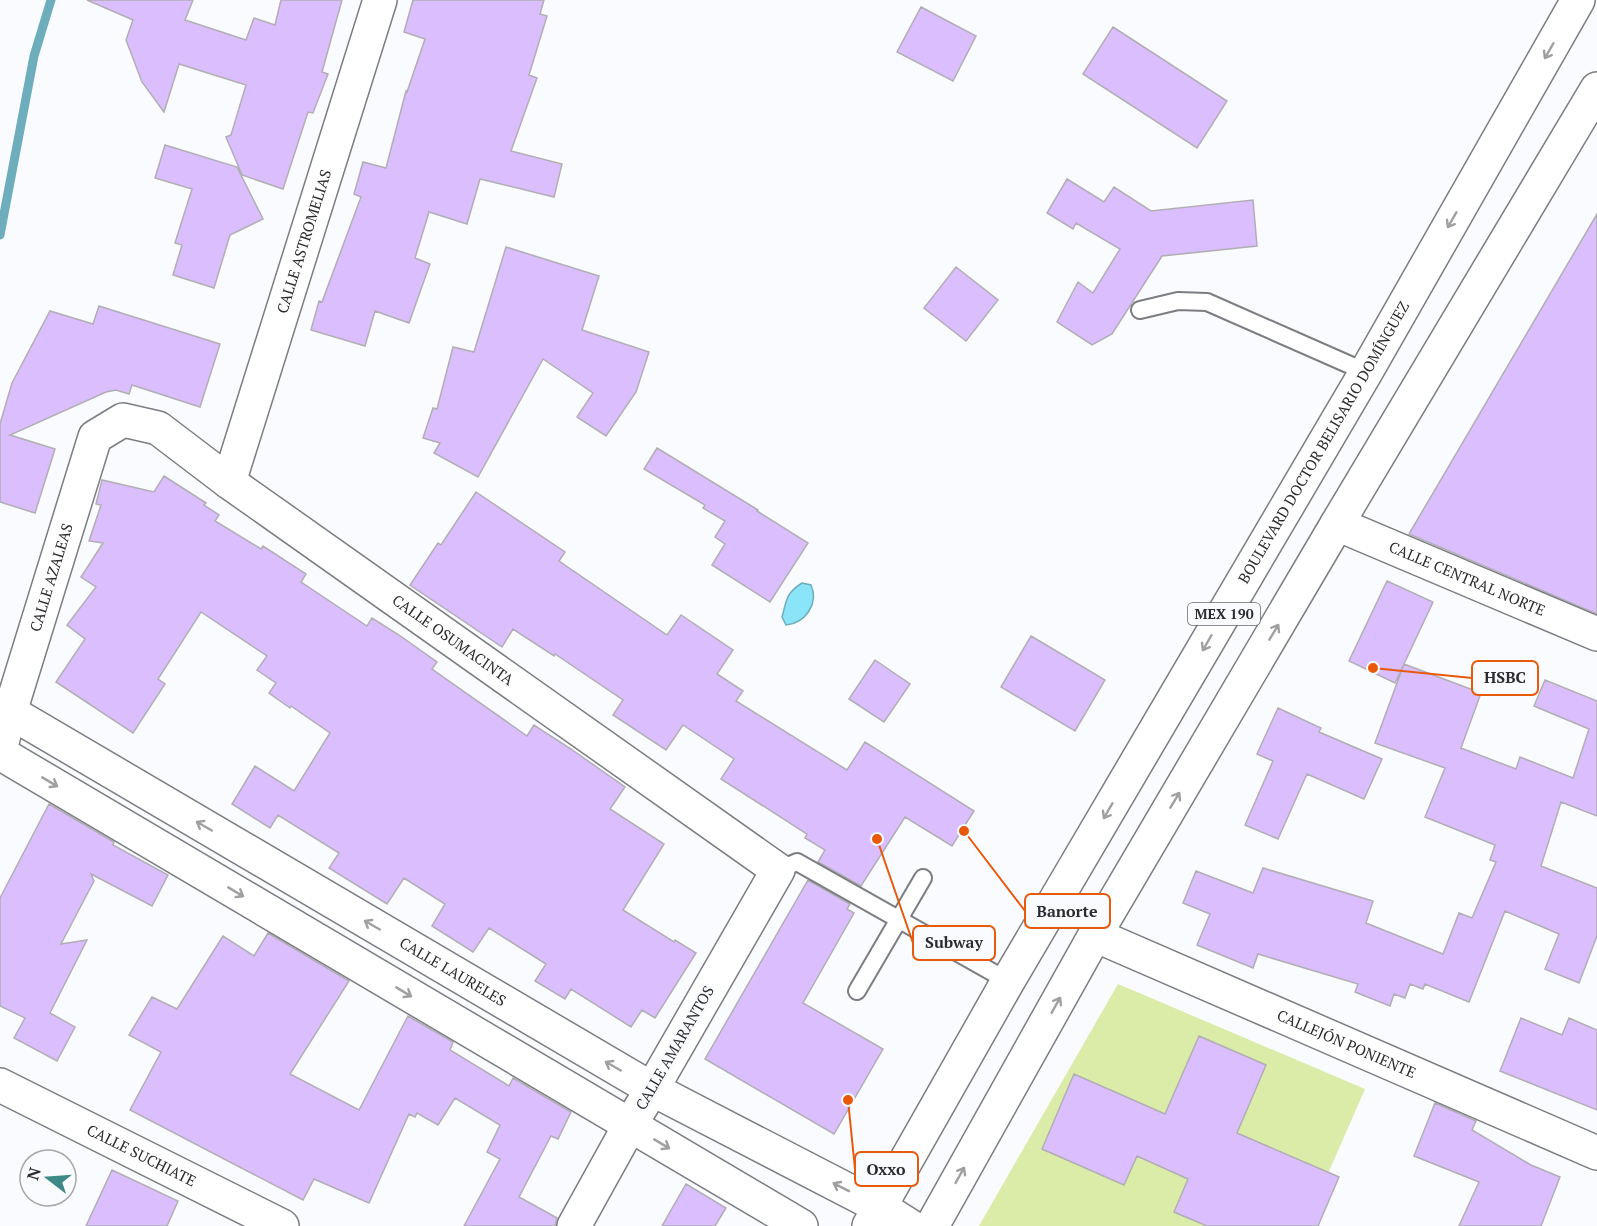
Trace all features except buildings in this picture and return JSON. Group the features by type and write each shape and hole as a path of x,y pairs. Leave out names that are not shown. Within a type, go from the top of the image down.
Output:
{"street":[{"name":"CALLE ASTROMELIAS","path":"229,482 380,0"},
{"name":"BOULEVARD DOCTOR BELISARIO DOMÍNGUEZ","path":"874,1217 1008,981 1366,372 1578,0"},
{"name":"MEX 190","path":"932,1226 1095,935 1597,89"},
{"name":"CALLE OSUMACINTA","path":"123,420 158,428 229,482 778,870"},
{"name":"CALLE AZALEAS","path":"0,751 5,709 95,437 123,420"},
{"name":"CALLE CENTRAL NORTE","path":"1337,524 1597,634"},
{"name":"CALLE LAURELES","path":"5,709 874,1217 910,1226"},
{"path":"0,751 801,1226"},
{"name":"CALLE AMARANTOS","path":"574,1226 778,870"},
{"name":"CALLEJÓN PONIENTE","path":"1095,935 1597,1154"},
{"name":"CALLE SUCHIATE","path":"0,1085 282,1226"}],"lane":[{"path":"1140,310 1178,301 1207,302 1366,372"},
{"path":"778,870 797,862 1008,981"},
{"path":"857,991 923,878"}],"green space":[{"path":"1118,984 1365,1089 1305,1226 979,1226"}],"water":[{"path":"802,583 811,585 812,605 805,616 786,625 782,617 788,598 792,591"}],"waterway":[{"path":"0,235 34,56 51,0"}],"place":[{"name":"HSBC","path":"1373,668"},
{"name":"Banorte","path":"964,831"},
{"name":"Subway","path":"877,839"},
{"name":"Oxxo","path":"848,1100"}]}
